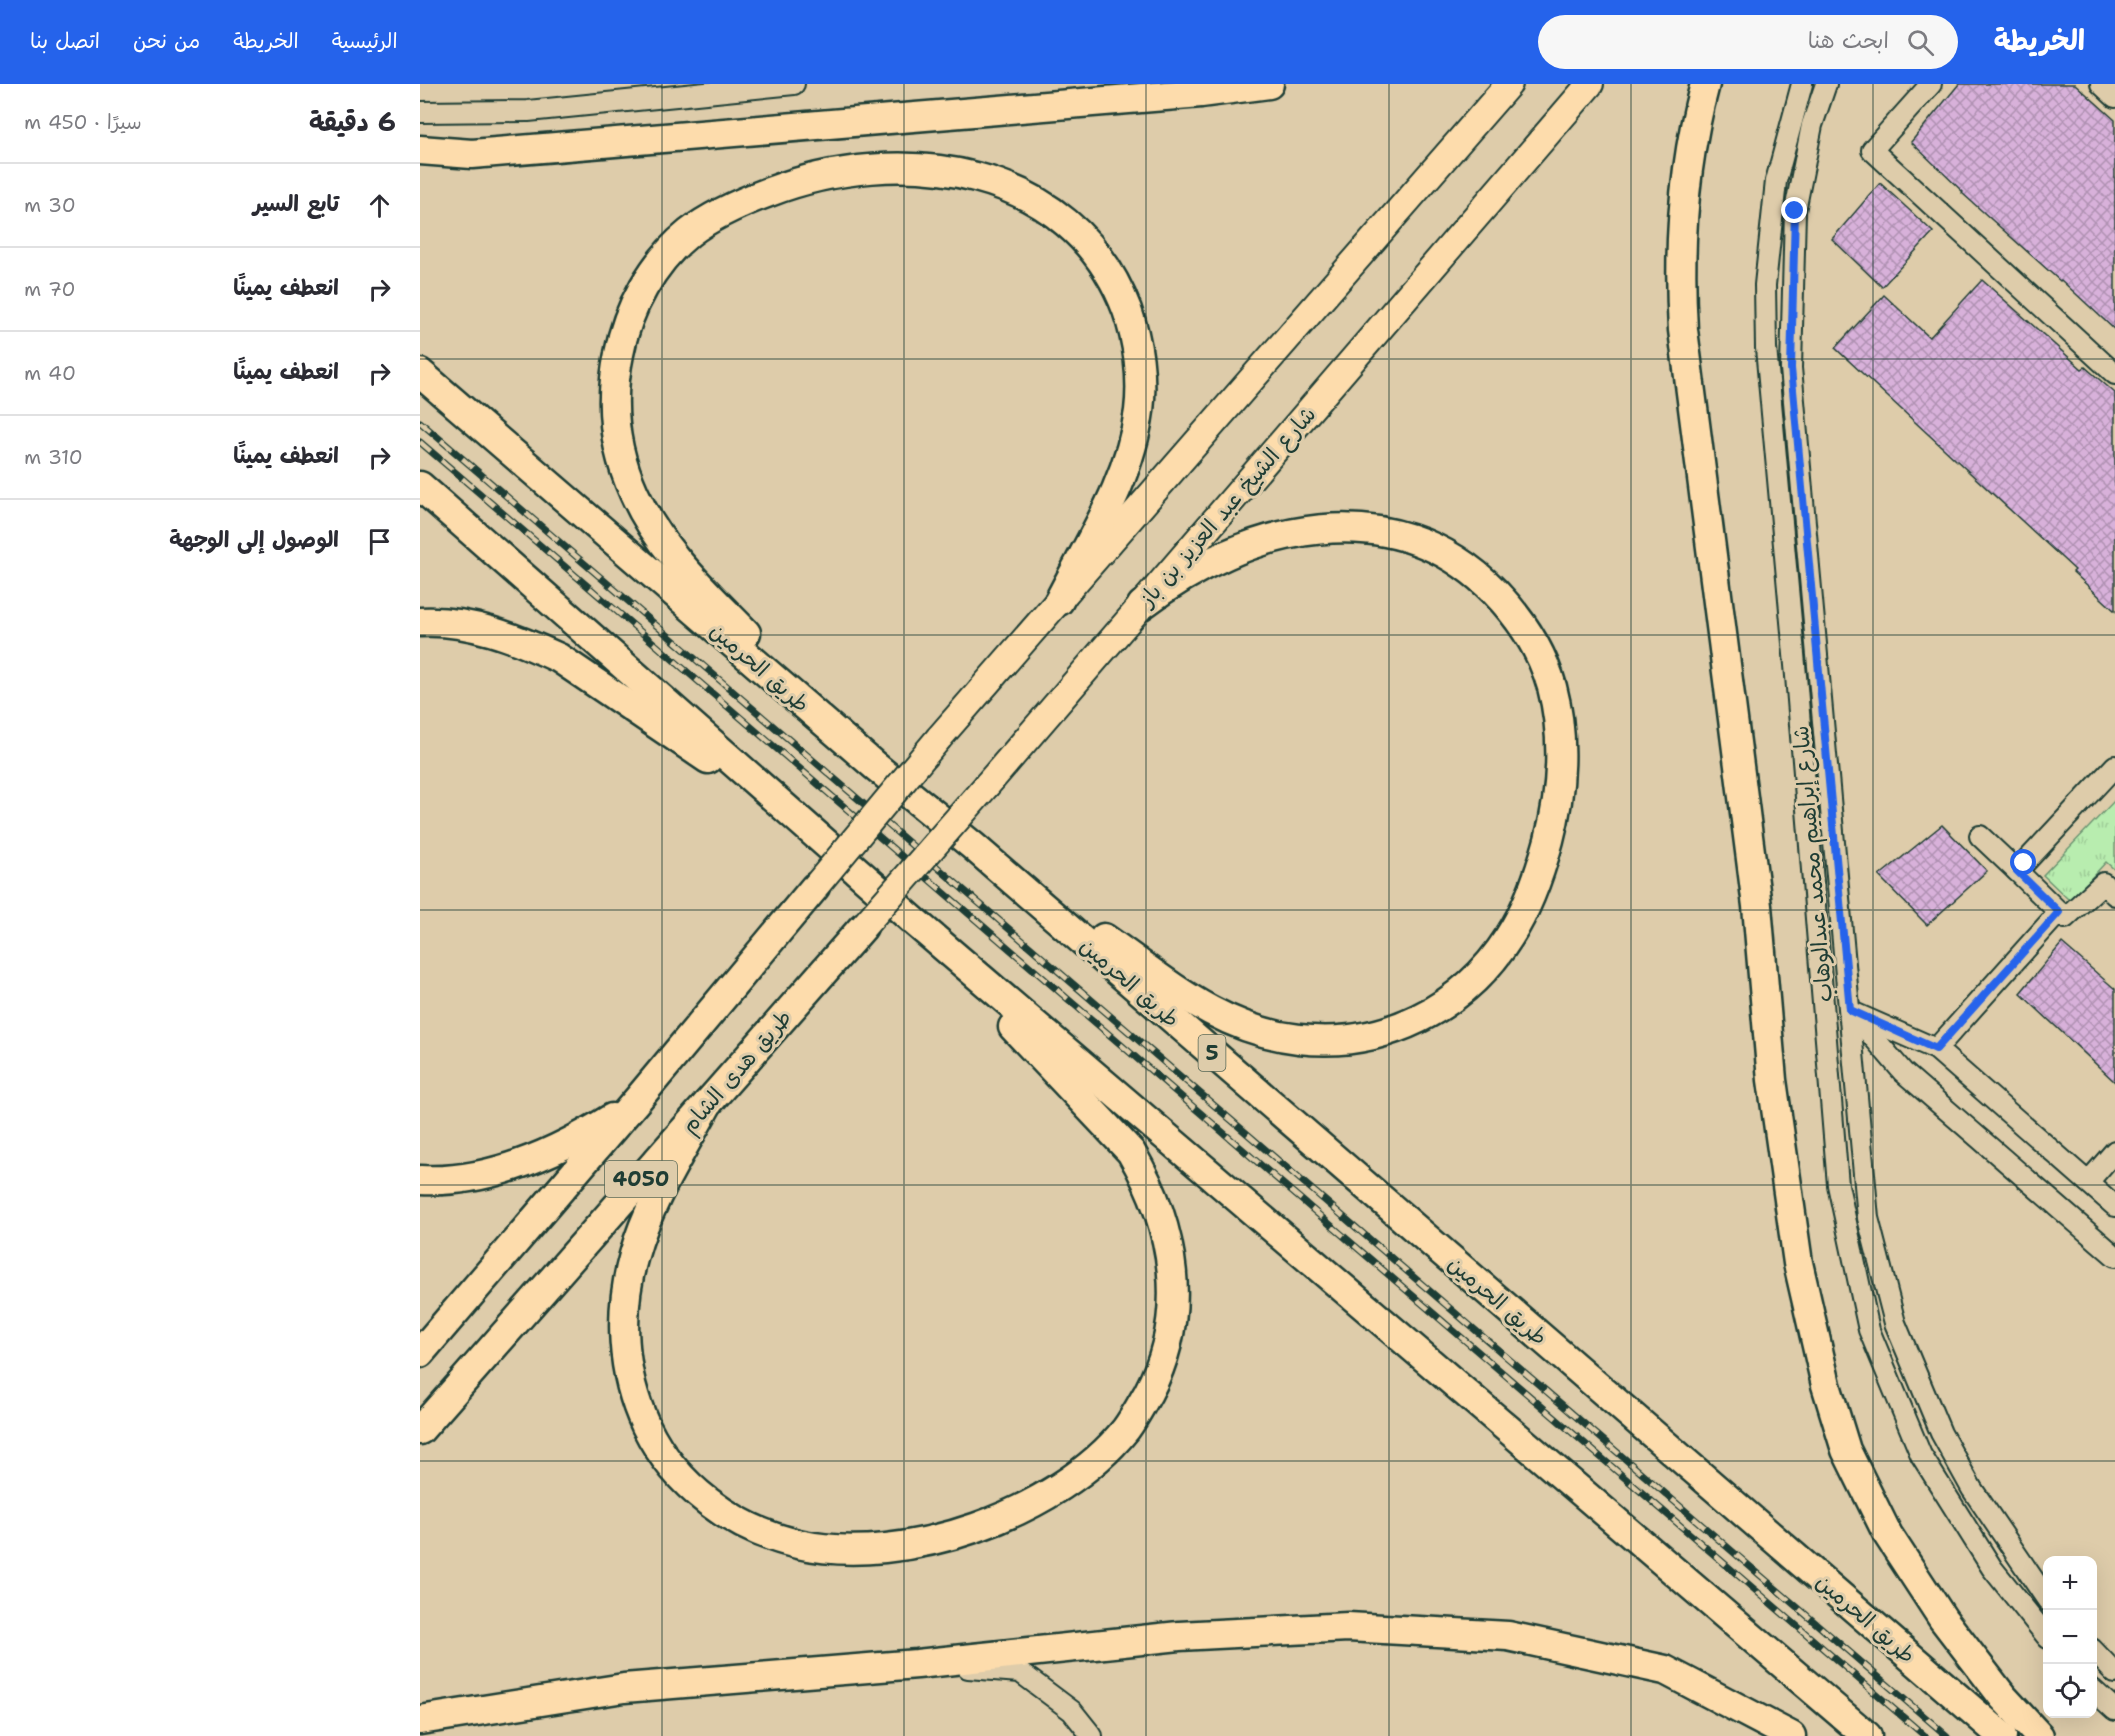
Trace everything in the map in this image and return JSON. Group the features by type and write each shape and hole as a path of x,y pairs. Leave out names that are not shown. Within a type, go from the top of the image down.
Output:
{"highway":[{"path":"420,150 484,153 1189,94 1269,84"},
{"path":"1705,84 1698,109 1685,186 1680,258 1683,330 1757,906 1772,1080 1798,1263 1826,1385 1846,1450 1888,1535 1943,1619 2003,1697 2039,1736"},
{"path":"875,766 672,556 635,496 627,477 620,456 614,412 615,378 620,345 635,304 646,284 666,257 689,233 733,207 780,188 831,174 891,168 937,170 990,181 1016,190 1037,201 1075,230 1103,263 1129,316 1139,359 1140,407 1136,431 1123,476 1059,601"},
{"name":"طريق الحرمين","path":"420,373 875,766 973,846 2002,1736"},
{"path":"420,486 915,922 1867,1736"},
{"path":"973,846 1206,1010 1241,1025 1279,1036 1343,1040 1382,1034 1401,1027 1437,1009 1454,997 1485,969 1498,953 1521,918 1545,855 1556,803 1560,751 1556,706 1539,652 1517,618 1488,585 1454,559 1420,541 1382,531 1336,529 1280,537 1231,552 1184,575 1142,605"},
{"path":"420,622 448,622 488,631 536,647 559,658 809,828"},
{"path":"420,1353 638,1099 815,887"},
{"path":"708,1103 641,1233 625,1302 625,1348 633,1393 650,1435 662,1455 690,1486 713,1506 734,1519 778,1538 822,1548 875,1548 934,1539 988,1524 1037,1502 1091,1464 1126,1429 1139,1409 1154,1380 1168,1342 1173,1279 1160,1214 1131,1152 915,922"},
{"name":"طريق هدى الشام","path":"420,1430 863,927"},
{"path":"420,1180 467,1177 534,1159 588,1133 638,1099"},
{"path":"420,1720 624,1688 917,1664 1179,1636 1348,1628 1508,1636 1665,1670 1791,1736"}],"main road":[{"path":"815,887 939,738 1509,84"},
{"name":"شارع الشيخ عبد العزيز بن باز","path":"863,927 1590,84"}],"street":[{"path":"420,111 528,111 784,84"},
{"path":"1802,84 1776,181 1765,285 1766,348 1838,1185 1869,1330 1921,1455 1992,1568 2043,1632"},
{"name":"شارع إبراهيم محمد عبدالوهاب","path":"1826,84 1812,124 1795,211 1791,368 1868,1218 1895,1323 1941,1433 1972,1489 2043,1594"},
{"path":"1931,84 1872,150 2115,374"},
{"path":"2101,84 2115,96"},
{"path":"2017,871 2115,766"},
{"path":"1980,836 2065,918 2103,883 2115,894"},
{"path":"1936,1049 2059,912"},
{"path":"1850,1010 1936,1049 2115,1206"},
{"path":"1850,1010 1903,1071 2115,1256"},
{"path":"2088,1182 2115,1151"},
{"path":"2097,1654 2115,1673"},
{"path":"917,1664 1020,1672 1072,1712 1092,1736"},
{"path":"2097,1694 2115,1710"}],"green space":[{"path":"2115,800 2115,870 2106,862 2070,901 2043,875"}],"building":[{"path":"1959,84 2075,84 2115,120 2115,330 1962,193 1911,142"},
{"path":"1880,183 1933,232 1882,287 1832,239"},
{"path":"1982,280 2082,369 2085,367 2115,393 2115,611 2073,572 2075,570 1835,348 1884,295 1929,337"},
{"path":"1942,825 1987,871 1927,925 1879,876"},
{"path":"2062,943 2115,989 2115,1082 2020,993"}],"railway":[{"path":"420,422 1947,1736"},
{"path":"420,442 1925,1736"}],"route":[{"path":"1795,211 1791,368 1850,1010 1936,1049 2059,912 2017,871 2024,863"}]}
